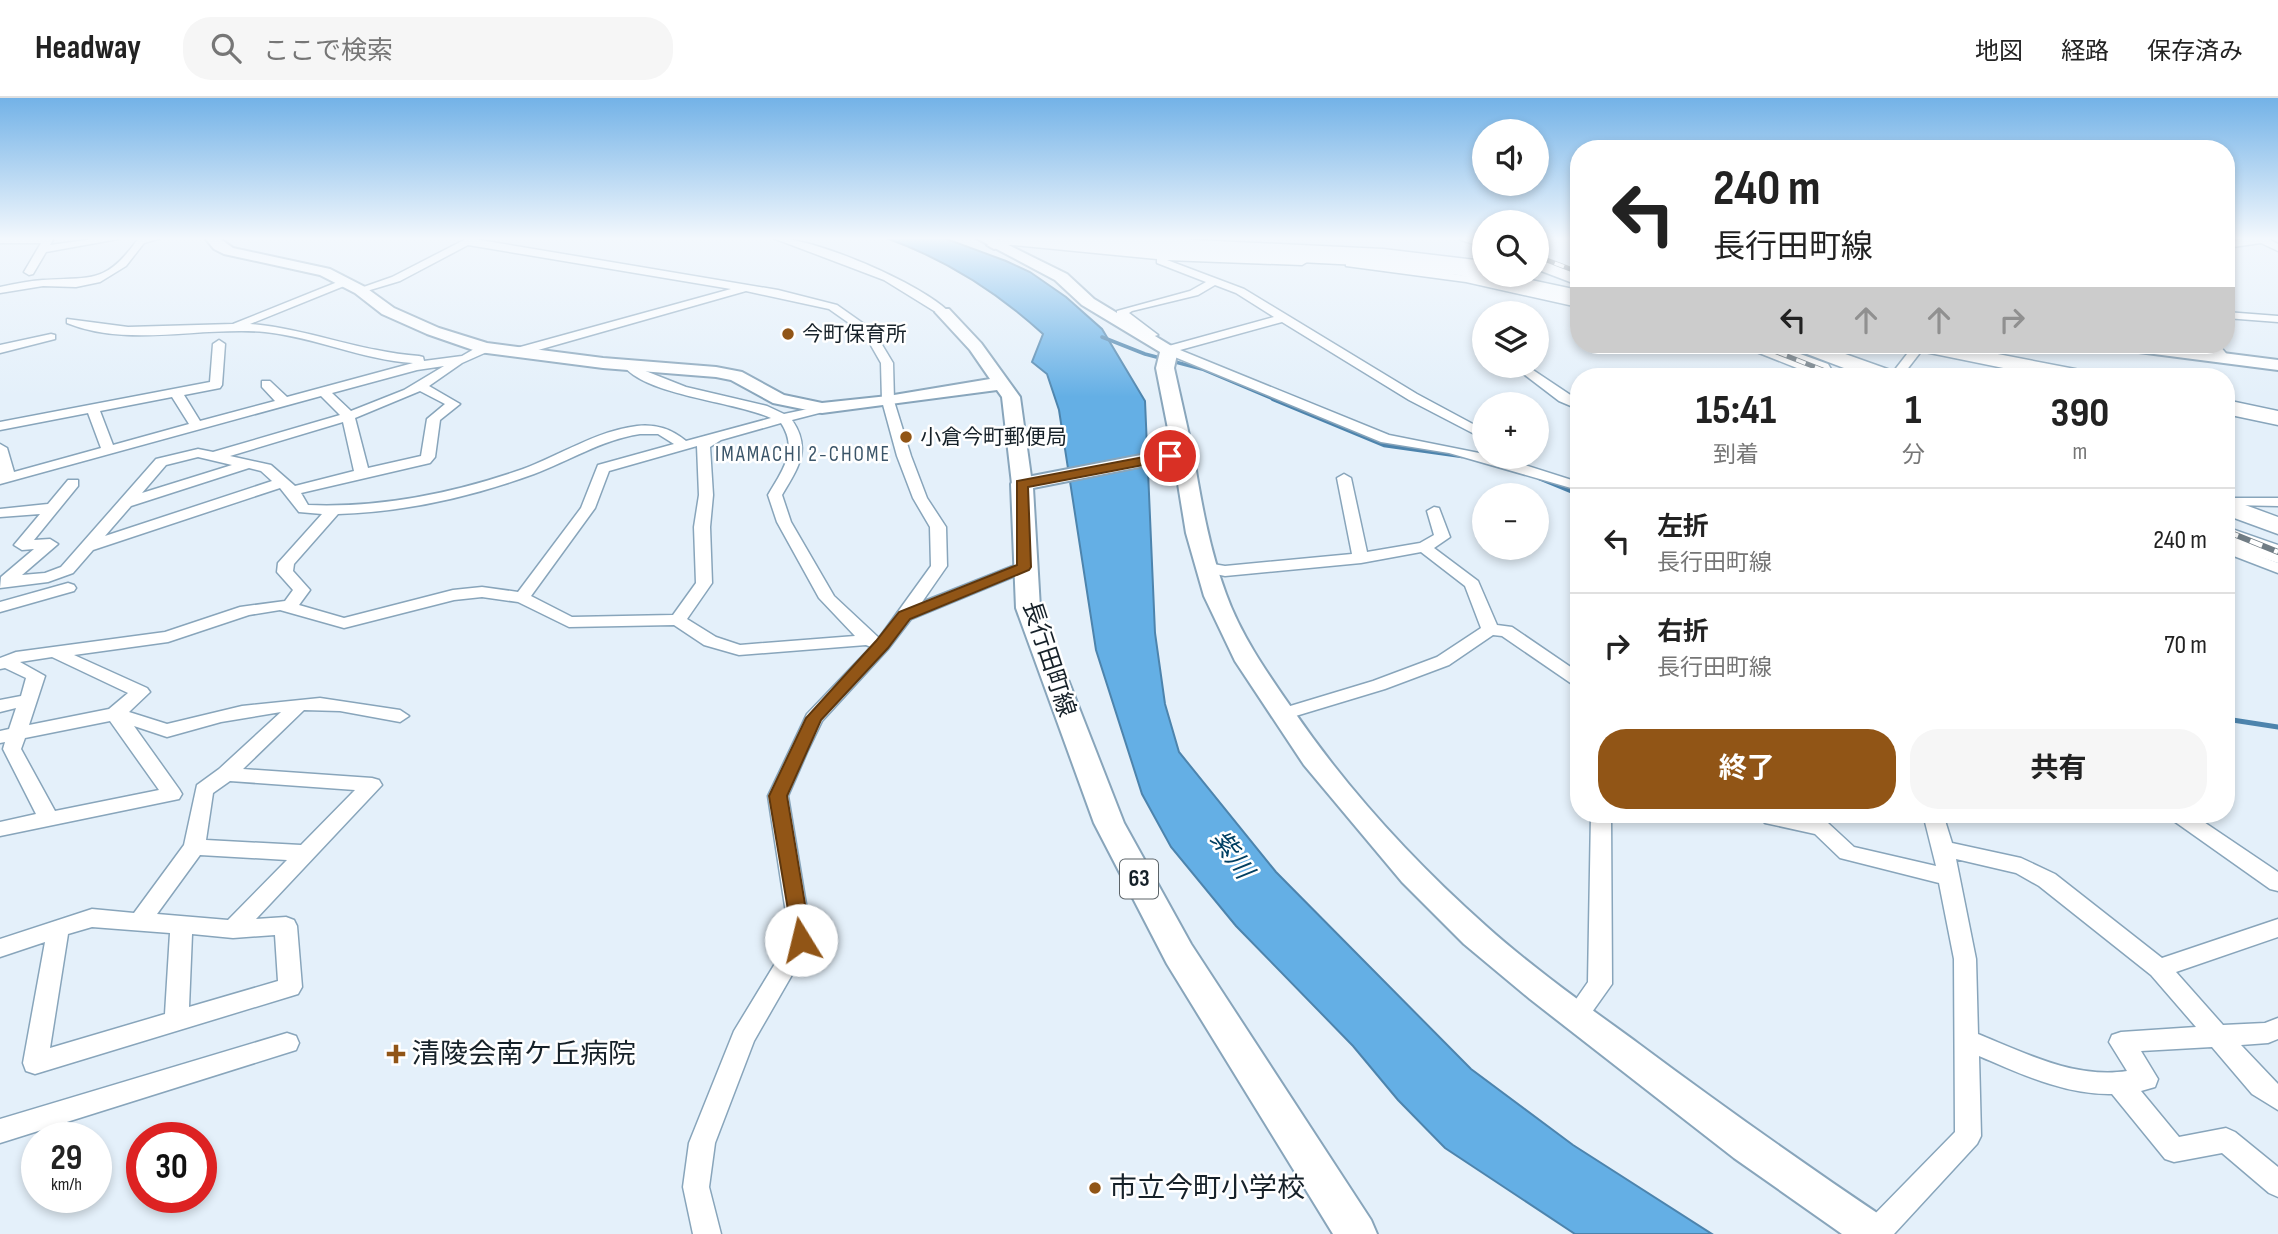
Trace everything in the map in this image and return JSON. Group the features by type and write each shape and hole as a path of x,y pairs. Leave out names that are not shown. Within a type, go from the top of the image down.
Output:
{"highway":[{"path":"1756,354 1792,368"},
{"path":"1768,354 1804,368"},
{"path":"1780,354 1817,368"},
{"path":"1801,354 1838,368"},
{"path":"1814,354 1851,368"},
{"path":"1828,354 1870,368"},
{"path":"1965,354 2036,368"},
{"path":"2235,409 2278,418"},
{"path":"2235,523 2278,526"},
{"path":"2235,524 2278,532"},
{"path":"2235,525 2278,538"},
{"path":"2235,527 2278,547"},
{"path":"2235,528 2278,558"}],"main road":[{"path":"1026,483 1177,455 1165,368 1169,350 1087,302 1076,291"},
{"name":"長行田町線","path":"1026,483 1024,567 1028,608 1109,823 1179,954 1356,1234"}],"street":[{"path":"231,328 323,291"},
{"path":"361,291 388,311 433,331 485,348 736,376 779,399 822,408"},
{"path":"517,352 738,291"},
{"path":"707,1234 696,1187 702,1143 743,1038 801,940 778,796 814,718 875,642 905,615 939,566 938,527 911,477 888,401 887,363 874,340 860,326 833,307 762,291"},
{"path":"912,291 930,300 963,330 985,356 1011,397 1026,483"},
{"path":"1144,337 1152,335 1121,313 1197,291"},
{"path":"1240,291 1413,397 1472,429"},
{"path":"1527,291 1570,302"},
{"path":"2235,316 2278,319"},
{"path":"1169,350 1283,318"},
{"path":"71,321 113,329 165,332 268,329 316,338 386,357 454,361"},
{"path":"0,349 51,337"},
{"path":"0,426 216,385 219,344"},
{"path":"0,448 4,478 416,366 465,359 485,348"},
{"path":"1169,350 1386,439 1449,449 1570,483"},
{"path":"1840,354 1874,368"},
{"path":"1901,368 1912,354"},
{"path":"2231,354 2278,365"},
{"path":"216,456 348,415 421,387 457,362 454,361"},
{"path":"629,365 634,371 682,390 762,409 784,419 794,433 795,461 775,495 784,522 827,598 875,642"},
{"path":"1536,378 1570,401"},
{"path":"522,598 589,508 603,468 822,408 888,401 990,383 1002,385"},
{"path":"266,384 284,402"},
{"path":"90,546 287,487 428,457 434,419 454,404 421,387"},
{"path":"323,391 348,415 362,472"},
{"path":"176,393 197,426"},
{"path":"93,410 108,449"},
{"path":"3,582 59,574 67,570 162,462 198,453 266,468 287,487 304,509 333,511 403,504 509,477 532,470 585,444 637,431 655,429 668,433 683,445"},
{"path":"678,620 704,583 702,527 706,495 702,452 705,445 719,435"},
{"path":"1177,455 1215,596 1247,661 1313,759 1413,874 1475,935 1577,1015 1747,1146 1875,1234 1968,1136 1965,960 1936,823"},
{"path":"125,503 249,464"},
{"path":"1541,469 1570,482"},
{"path":"1344,478 1361,558"},
{"path":"3,582 50,544 22,545 73,484"},
{"path":"2235,520 2278,502"},
{"path":"0,513 53,508"},
{"path":"289,607 302,590 285,572 286,564 333,511"},
{"path":"1207,568 1225,571 1361,558 1424,547 1442,537 1434,511"},
{"path":"2235,522 2278,519"},
{"path":"2235,530 2278,568"},
{"path":"1424,547 1472,584 1490,630"},
{"path":"905,615 1024,567"},
{"path":"0,607 68,588"},
{"path":"3,663 16,657 54,651 168,637 246,610 280,605 344,623 453,595 482,592 522,598 569,622 678,620 710,641 739,650 875,642"},
{"path":"1283,714 1443,661 1490,630 1506,631 1570,675"},
{"path":"54,651 141,692 116,714"},
{"path":"3,663 36,676 27,700 8,735 12,749 49,819"},
{"path":"0,706 27,700"},
{"path":"8,735 116,714 167,731 190,721 299,705 322,704 400,716"},
{"path":"0,829 204,790 226,774 299,705"},
{"path":"116,714 172,794"},
{"path":"226,774 372,786 233,929"},
{"path":"139,922 194,847 204,790"},
{"path":"1577,1015 1600,984 1601,823"},
{"path":"1796,823 1821,828 1847,853 1949,877"},
{"path":"2191,823 2278,883"},
{"path":"194,847 305,853"},
{"path":"1943,849 2021,866 2047,880 2159,968 2261,1086 2278,1099"},
{"path":"0,948 92,918 233,929 286,926 290,987 35,1063 58,930"},
{"path":"177,1021 181,925"},
{"path":"2159,968 2278,928"},
{"path":"1966,1040 2065,1079 2121,1086 2146,1079 2121,1042 2268,1033 2278,1028"},
{"path":"0,1131 287,1044"},
{"path":"2121,1086 2174,1150 2226,1140 2278,1184"}],"water":[{"name":"紫川","path":"989,291 1057,291 1066,297 1102,329 1145,401 1155,633 1165,704 1179,752 1276,872 1471,1069 1573,1145 1712,1234 1575,1234 1445,1148 1398,1100 1353,1046 1236,926 1171,847 1142,794 1096,650 1059,410 1047,374 1032,362 1043,334"}],"waterway":[{"path":"1102,337 1145,354 1202,369 1278,401"},
{"path":"1273,399 1384,445 1462,456"},
{"path":"1539,478 1570,491"},
{"path":"2235,720 2278,727"}],"railway":[{"path":"1782,354 1818,368"},
{"path":"2235,535 2278,552"}],"place":[{"name":"今町保育所","path":"788,334"},
{"name":"小倉今町郵便局","path":"906,437"},
{"name":"清陵会南ケ丘病院","path":"396,1054"},
{"name":"市立今町小学校","path":"1095,1188"}],"district":[{"name":"IMAMACHI 2-CHOME","path":"803,454"}],"route":[{"path":"801,940 778,796 814,718 882,645 905,615 1024,567 1022,484 1170,456"}]}
